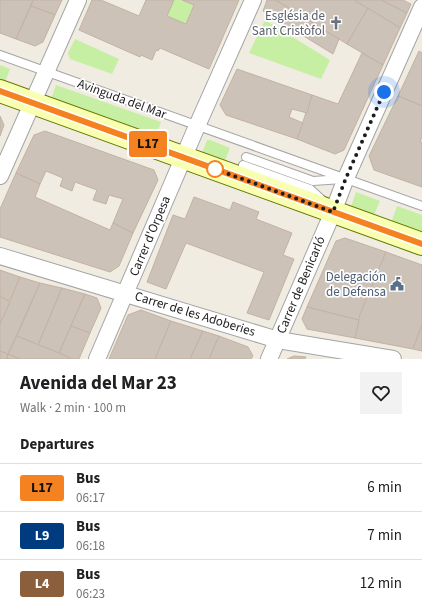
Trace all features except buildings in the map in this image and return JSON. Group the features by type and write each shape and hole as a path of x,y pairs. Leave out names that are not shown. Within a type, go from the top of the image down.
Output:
{"street":[{"path":"0,176 78,0"},
{"path":"183,157 253,0"},
{"path":"333,212 346,178 415,40 422,7"},
{"path":"0,91 422,244"},
{"name":"Carrer d'Orpesa","path":"97,359 183,157"},
{"name":"Carrer de Benicarló","path":"269,359 333,212"},
{"name":"Carrer de les Adoberies","path":"0,256 125,292 278,340 393,359"}],"lane":[{"name":"Avinguda del Mar","path":"0,55 422,206"},
{"path":"246,157 313,181 346,178"},
{"path":"243,165 310,189 333,212"}],"green space":[{"path":"174,0 182,0 194,5 186,24 167,16"},
{"path":"265,20 330,60 321,79 249,53"},
{"path":"75,39 119,59 112,74 70,59 68,53"},
{"path":"0,65 10,69 4,85 0,83"},
{"path":"56,85 161,122 155,139 50,102"},
{"path":"207,140 230,148 224,163 204,156 202,153"},
{"path":"356,192 380,201 374,215 351,207"},
{"path":"397,206 422,215 422,234 391,223"}],"bus line":[{"name":"L17","path":"0,91 422,244"}],"place":[{"name":"Església de Sant Cristòfol","path":"336,23"},
{"name":"Delegación de Defensa","path":"397,284"}],"route":[{"path":"215,169 333,212 346,178 384,92"}]}
